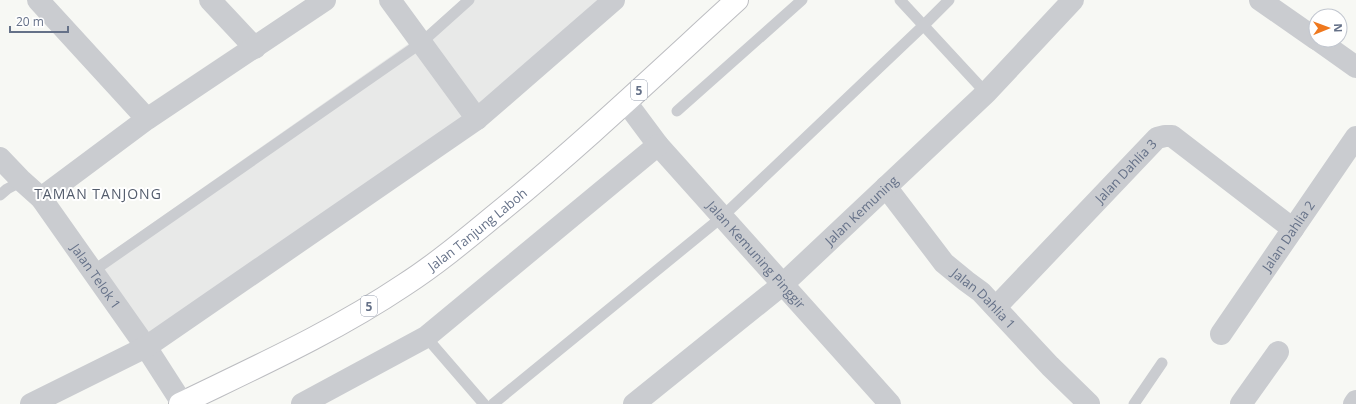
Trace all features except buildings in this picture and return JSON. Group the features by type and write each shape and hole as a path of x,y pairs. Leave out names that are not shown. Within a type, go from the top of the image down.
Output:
{"highway":[{"name":"Jalan Tanjung Laboh","path":"181,404 285,353 363,310 404,285 442,258 540,179 737,0"}],"street":[{"path":"38,0 147,119"},
{"path":"210,0 256,48"},
{"path":"41,198 147,119 256,48 325,0"},
{"path":"390,0 477,119"},
{"path":"31,404 146,348 477,119 614,0"},
{"name":"Jalan Kemuning","path":"634,404 782,285 986,93 1073,0"},
{"path":"1260,0 1308,33"},
{"path":"1330,48 1356,66"},
{"name":"Jalan Kemuning Pinggir","path":"626,102 658,145 890,404"},
{"name":"Jalan Dahlia 3","path":"996,307 1157,138 1172,136 1293,229"},
{"name":"Jalan Dahlia 2","path":"1221,334 1356,137"},
{"path":"302,404 426,337 658,145"},
{"name":"Jalan Telok 1","path":"0,158 41,198 146,348 181,404"},
{"name":"Jalan Dahlia 1","path":"886,187 944,263 981,292 1050,366 1089,404"},
{"path":"1241,404 1278,352"}],"lane":[{"path":"93,271 421,42 469,0"},
{"path":"676,111 802,0"},
{"path":"900,0 986,93"},
{"path":"494,404 722,217 949,0"},
{"path":"0,195 7,189 22,181"},
{"path":"426,337 484,404"},
{"path":"1134,404 1162,362"}],"shaded area":[{"path":"461,0 623,0 143,356 84,271 424,33"}],"district":[{"name":"TAMAN TANJONG","path":"98,193"}]}
